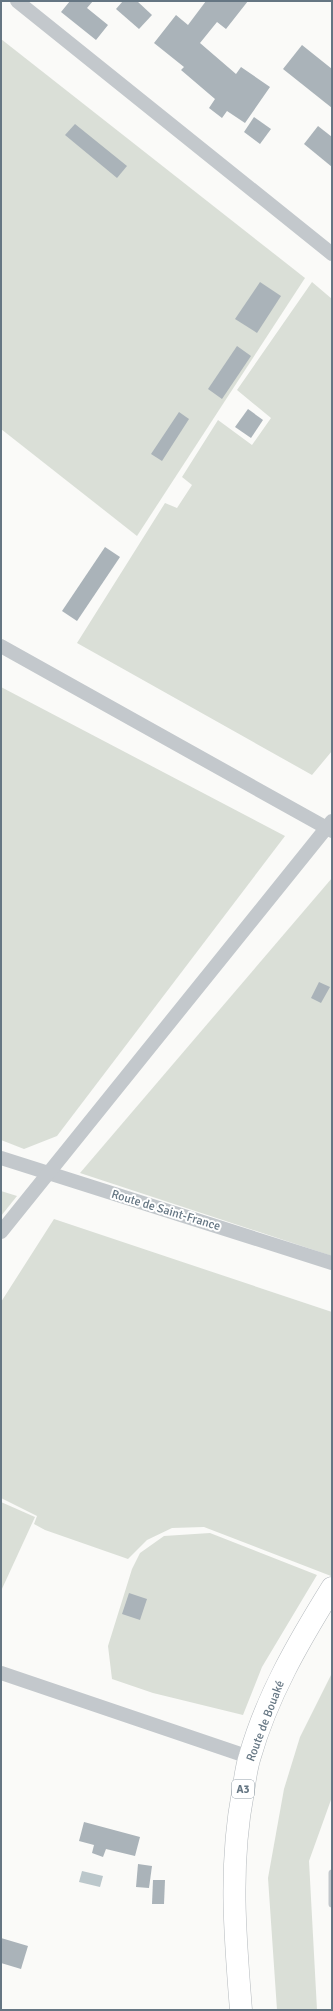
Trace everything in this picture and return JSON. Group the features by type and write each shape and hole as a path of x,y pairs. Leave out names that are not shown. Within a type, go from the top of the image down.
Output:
{"highway":[{"name":"Route de Bouaké","path":"241,2010 234,1925 234,1853 249,1757 272,1694 302,1635 332,1588"}],"street":[{"path":"17,1 332,254"},
{"path":"1,646 330,827 1,1232"},
{"name":"Route de Saint-France","path":"1,1158 332,1262"},
{"path":"1,1674 249,1757"}],"lane":[{"path":"332,1873 332,1904"}],"shaded area":[{"path":"1,39 305,278 137,536 1,429"},
{"path":"312,282 332,299 332,751 312,775 77,643 165,503 177,508 192,485 182,477 218,420 252,445 271,418 237,390"},
{"path":"1,687 285,836 57,1136 24,1149 1,1140"},
{"path":"332,878 332,1256 80,1173"},
{"path":"1,1191 17,1196 1,1216"},
{"path":"54,1219 332,1312 331,1576 204,1527 172,1528 147,1540 128,1559 45,1530 34,1524 37,1516 1,1498 1,1302"},
{"path":"1,1502 35,1517 1,1591"},
{"path":"210,1533 317,1575 262,1667 243,1715 153,1693 112,1679 108,1646 132,1569 140,1553 164,1536"},
{"path":"332,1673 332,1797 309,1861 317,2010 277,2010 268,1878 284,1789 300,1737"},
{"path":"82,1871 103,1876 100,1887 79,1882"}],"building":[{"path":"70,1 93,1 87,8 108,25 96,40 61,12"},
{"path":"123,1 137,1 152,15 139,29 116,9"},
{"path":"206,1 248,1 226,29 217,22 200,43 236,74 241,67 270,87 245,123 227,111 222,118 209,108 215,99 181,70 184,67 154,43 176,15 188,25"},
{"path":"302,45 332,69 332,108 283,69"},
{"path":"254,117 271,129 260,144 244,132"},
{"path":"75,124 127,166 117,178 65,135"},
{"path":"318,126 332,137 332,167 304,144"},
{"path":"260,282 281,296 257,333 235,319"},
{"path":"237,346 251,356 222,399 208,389"},
{"path":"248,409 263,420 251,438 235,427"},
{"path":"179,412 189,419 162,461 151,454"},
{"path":"105,547 120,557 77,621 62,611"},
{"path":"319,982 330,987 321,1003 311,998"},
{"path":"129,1593 147,1599 140,1620 122,1614"},
{"path":"84,1822 140,1837 135,1856 106,1849 103,1857 92,1853 94,1845 79,1841"},
{"path":"138,1864 152,1866 149,1888 136,1887"},
{"path":"153,1880 165,1880 164,1904 152,1904"},
{"path":"1,1938 28,1946 21,1969 1,1963"}]}
